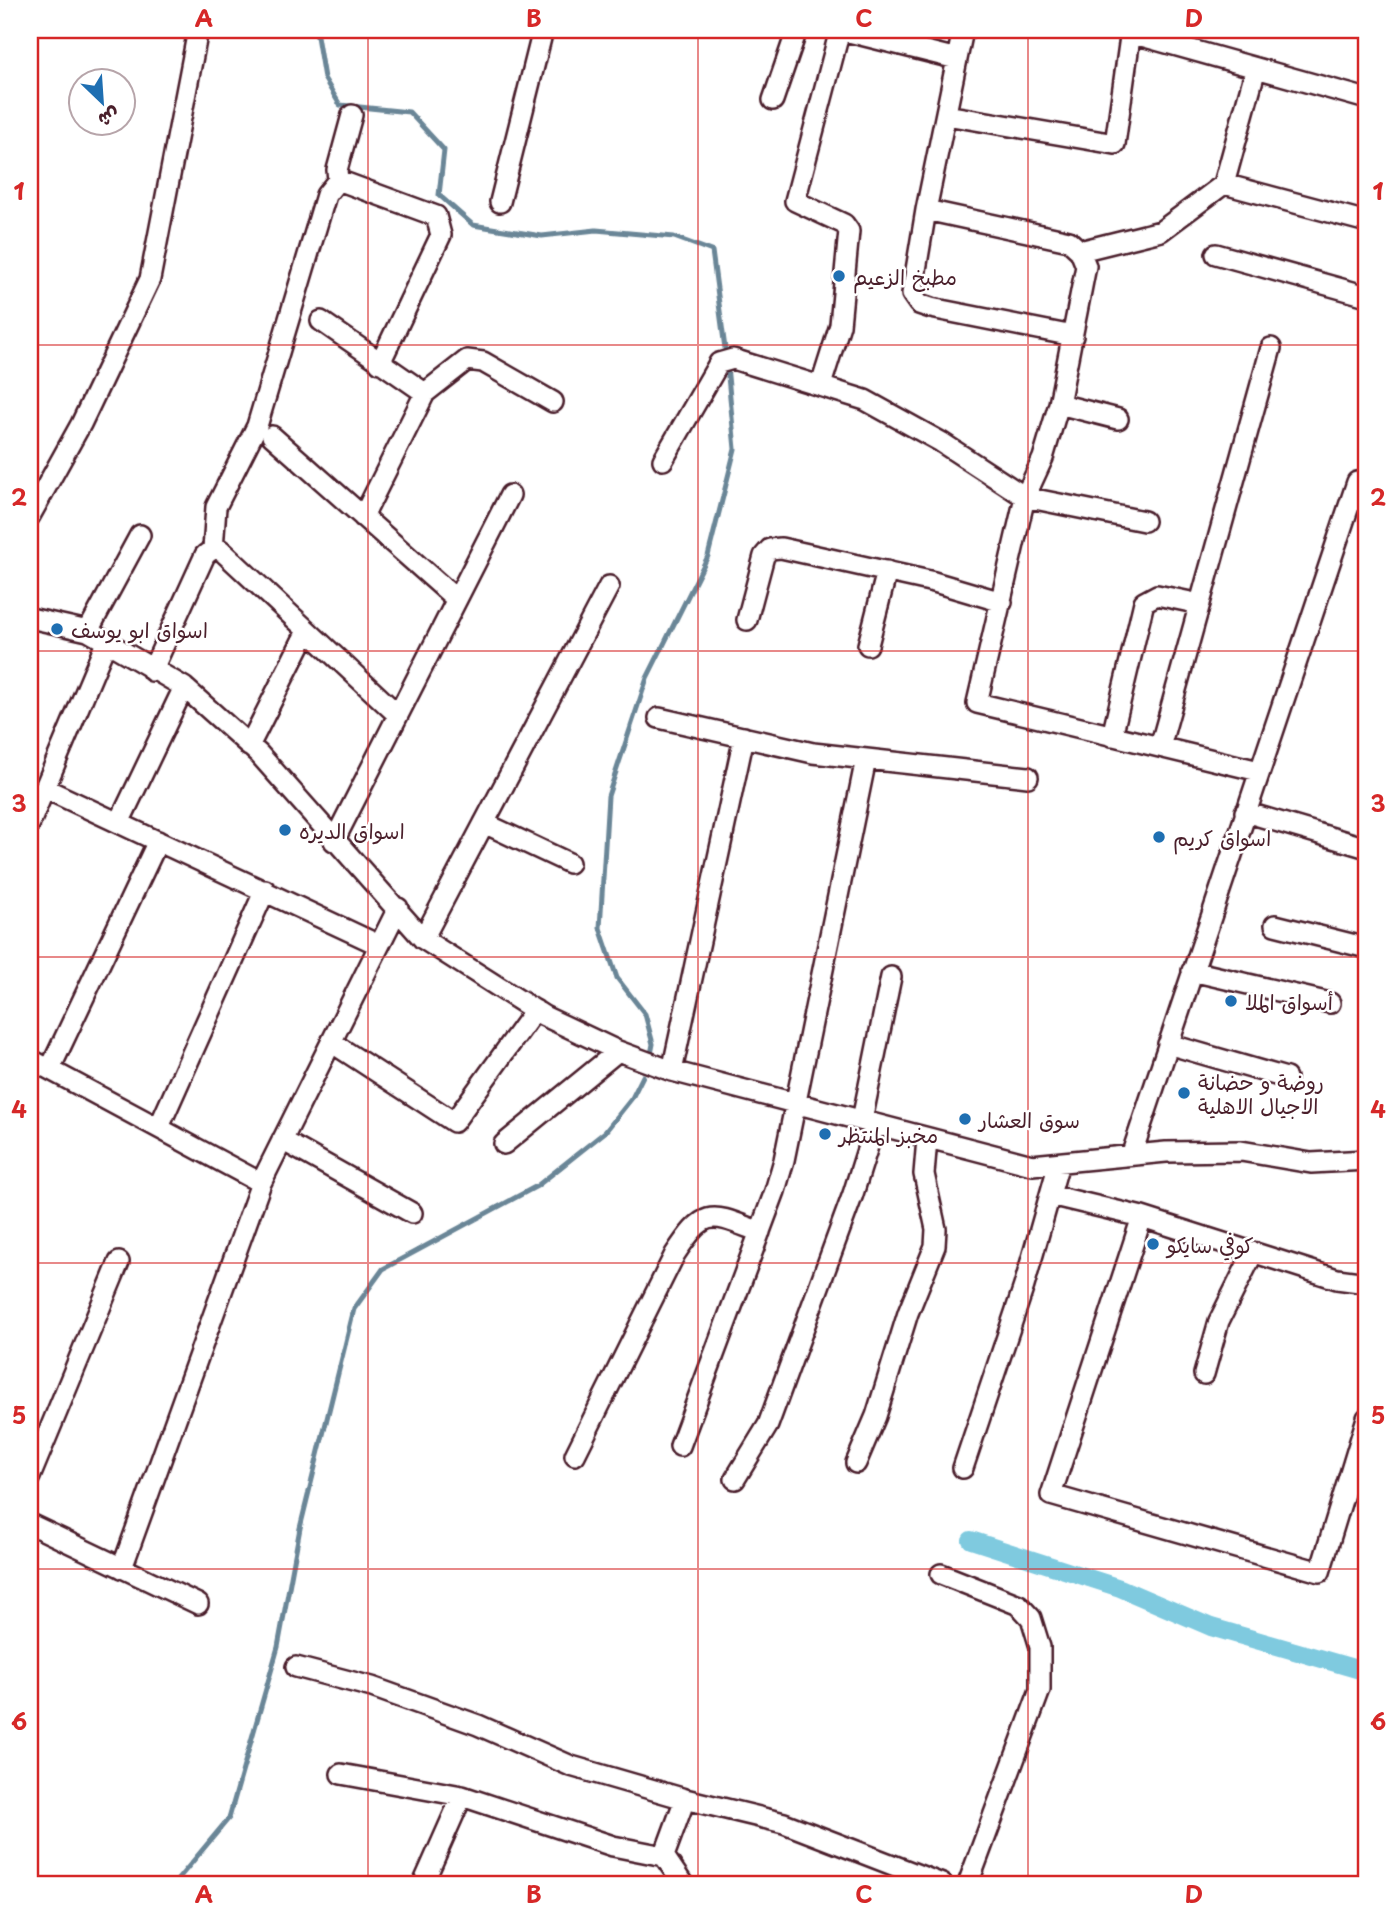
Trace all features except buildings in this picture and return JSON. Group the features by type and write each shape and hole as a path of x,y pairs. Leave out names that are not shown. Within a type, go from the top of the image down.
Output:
{"street":[{"path":"30,516 82,424 149,279 198,30"},
{"path":"500,202 543,30"},
{"path":"773,100 797,30"},
{"path":"821,385 841,325 849,231 844,224 795,201 840,30 957,59"},
{"path":"963,30 926,210 912,294 919,304 1073,335"},
{"path":"946,115 1115,144 1131,31 1367,99"},
{"path":"1080,251 1160,231 1224,184 1256,68"},
{"path":"213,549 216,507 257,426 326,195 338,180 337,170 352,115"},
{"path":"338,180 436,216 440,227 441,235 380,363"},
{"path":"1224,184 1367,222"},
{"path":"926,210 1069,241 1080,251 1086,266 1059,404 1043,458 1025,497 977,703 1259,771"},
{"path":"1216,254 1367,296"},
{"path":"321,321 425,393"},
{"path":"1160,747 1271,348"},
{"path":"363,517 425,393 467,360 483,362 554,402"},
{"path":"663,460 726,361 821,385 865,400 895,415 1025,497 1144,521"},
{"path":"1059,404 1118,419"},
{"path":"272,436 456,599"},
{"path":"1132,1153 1357,482 1367,480"},
{"path":"334,841 510,495"},
{"path":"88,631 140,535"},
{"path":"747,620 764,556 770,550 780,548 1002,602"},
{"path":"152,671 205,555 213,549 221,550 398,715"},
{"path":"868,645 887,572"},
{"path":"423,939 609,586"},
{"path":"1112,736 1144,602 1157,595 1200,604"},
{"path":"30,618 88,631 152,671 184,687 249,746 398,908 423,939 535,1010 618,1051 672,1071 1032,1165 1132,1153 1241,1151 1311,1163 1367,1160"},
{"path":"249,746 307,631"},
{"path":"30,823 106,643"},
{"path":"119,823 184,687"},
{"path":"659,718 813,753 1028,777"},
{"path":"672,1071 744,737"},
{"path":"680,1447 784,1160 866,759"},
{"path":"44,788 379,944"},
{"path":"1245,812 1367,848"},
{"path":"484,823 569,863"},
{"path":"50,1069 158,841"},
{"path":"159,1127 265,890"},
{"path":"122,1568 261,1183 398,908"},
{"path":"1275,925 1367,948"},
{"path":"1192,971 1330,1003"},
{"path":"735,1479 768,1425 853,1194 869,1122 891,977"},
{"path":"331,1042 454,1122 535,1010"},
{"path":"1168,1044 1286,1078"},
{"path":"504,1144 618,1051"},
{"path":"30,1059 261,1183"},
{"path":"856,1463 876,1416 908,1313 935,1246 936,1229 924,1174 927,1139"},
{"path":"282,1140 412,1213"},
{"path":"963,1468 1024,1286 1059,1163"},
{"path":"1050,1195 1142,1217 1337,1279 1367,1283"},
{"path":"575,1455 663,1276 692,1227 702,1219 716,1217 760,1232"},
{"path":"1142,1217 1051,1495 1320,1572 1367,1418"},
{"path":"1204,1374 1219,1321 1254,1253"},
{"path":"30,1477 119,1262"},
{"path":"30,1524 198,1604"},
{"path":"941,1574 1019,1605 1031,1618 1040,1647 1040,1690 968,1884"},
{"path":"296,1667 372,1687 478,1725 571,1766 685,1799 784,1823 942,1884"},
{"path":"341,1774 462,1796 613,1846 664,1856 683,1884"},
{"path":"423,1884 462,1796"},
{"path":"664,1856 685,1799"}],"waterway":[{"path":"316,30 324,78 340,105 409,112 444,150 439,195 473,225 542,236 596,230 674,237 712,251 726,356"},
{"path":"651,1054 653,1044 645,1014 617,978 600,928 608,796 647,678 708,556 735,449 727,366"},
{"path":"174,1884 229,1818 278,1647 300,1528 354,1309 383,1269 537,1186 605,1132 632,1098 643,1076"},
{"path":"971,1540 1120,1588 1211,1627 1367,1672"}],"place":[{"name":"مطبخ الزعيم","path":"839,276"},
{"name":"اسواق ابو يوسف","path":"57,629"},
{"name":"اسواق الديره","path":"285,830"},
{"name":"اسواق كريم","path":"1159,837"},
{"name":"أسواق الملا","path":"1231,1001"},
{"name":"روضة و حضانة الاجيال الاهلية","path":"1184,1093"},
{"name":"سوق العشار","path":"965,1119"},
{"name":"مخبز المنتظر","path":"825,1134"},
{"name":"كوفي سايكو","path":"1153,1244"}]}
